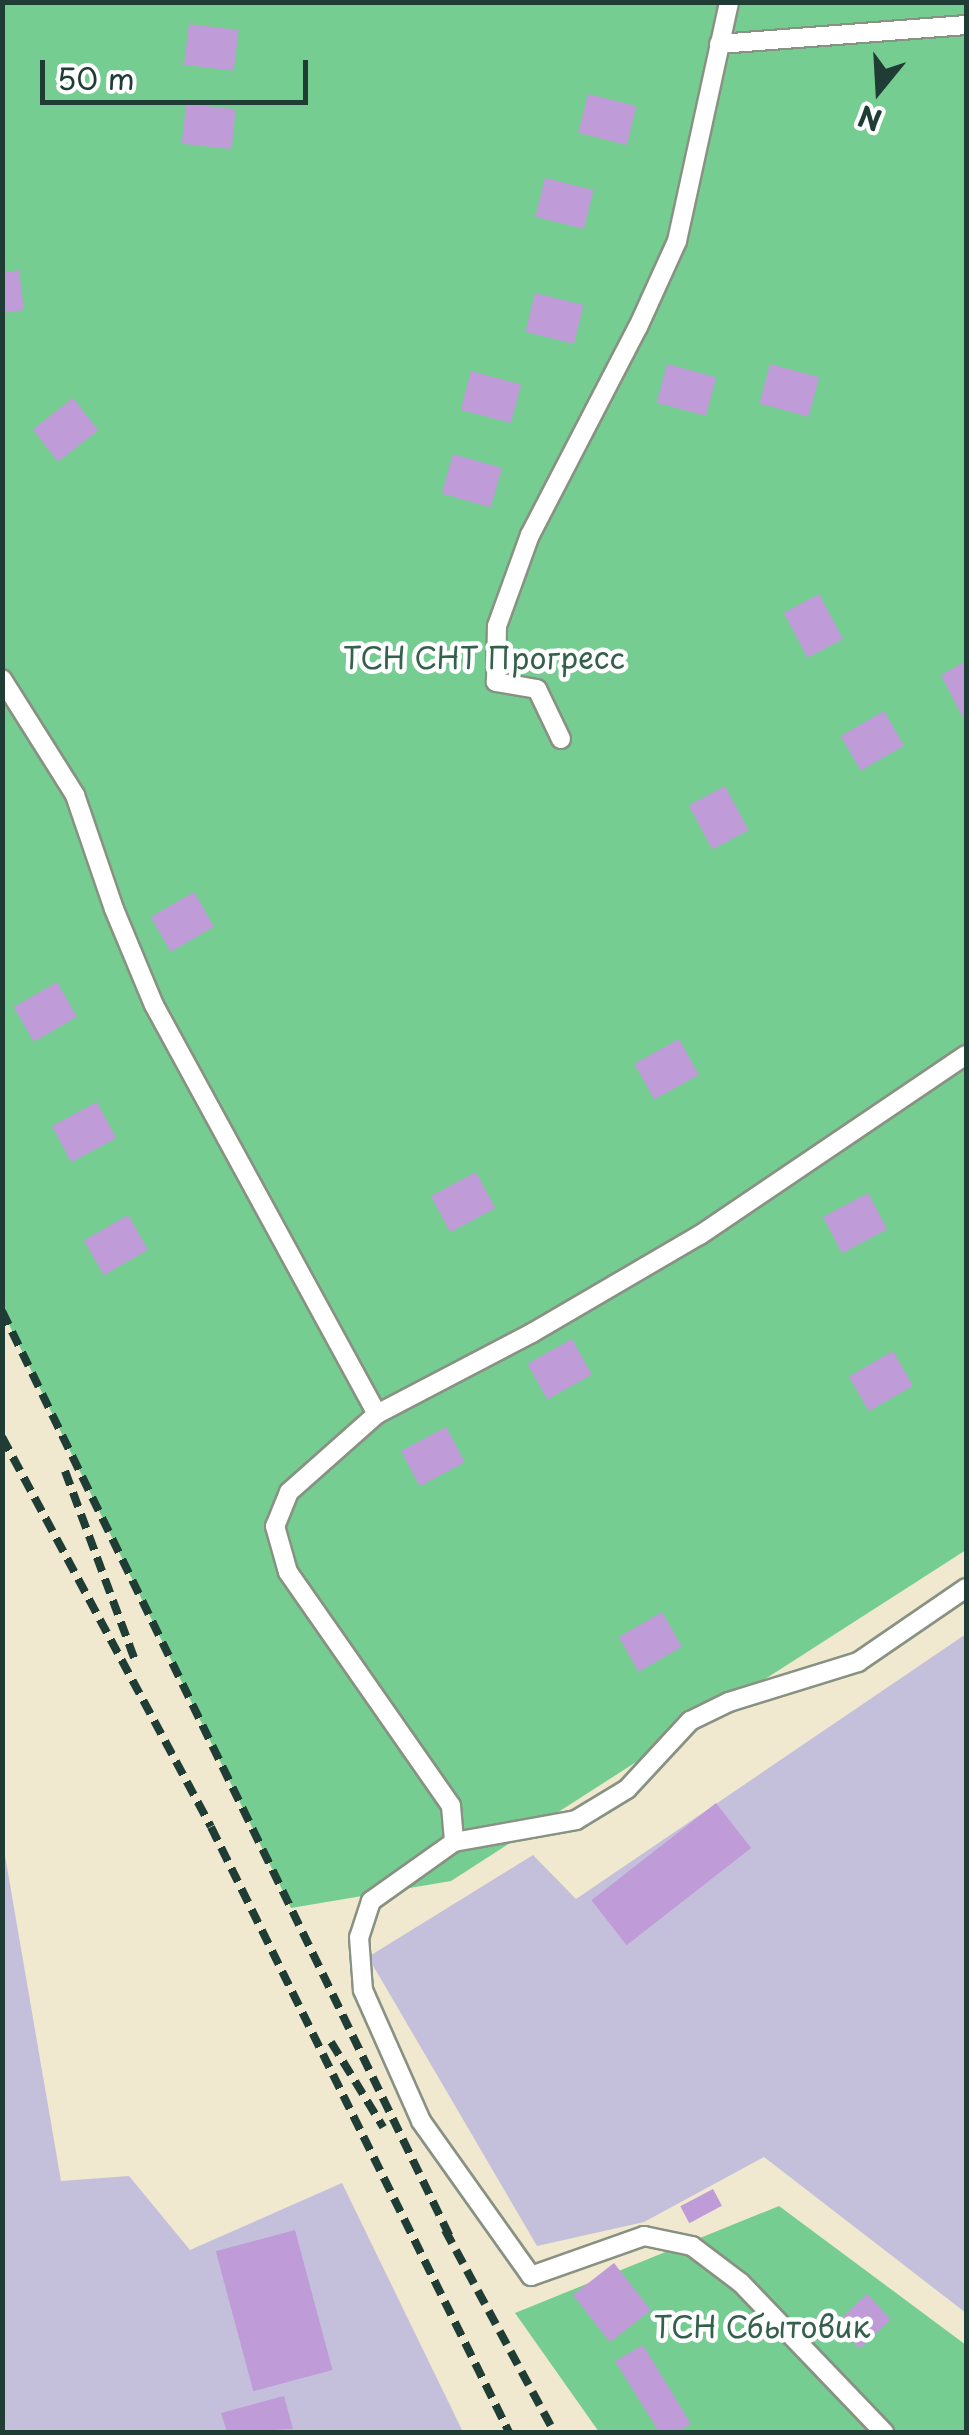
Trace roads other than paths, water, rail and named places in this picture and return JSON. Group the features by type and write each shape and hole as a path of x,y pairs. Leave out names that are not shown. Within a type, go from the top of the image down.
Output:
{"lane":[{"path":"561,739 537,688 496,682 497,626 530,535 638,327 677,241 729,2"},
{"path":"720,44 966,25"},
{"path":"2,679 75,795 114,908 154,1006 377,1414"},
{"path":"454,1842 451,1806 288,1572 275,1526 289,1492 377,1414 532,1333 700,1235 966,1055"},
{"path":"884,2432 741,2284 692,2246 644,2236 530,2276 421,2122 364,1990 359,1937 371,1901 454,1842 576,1820 626,1790 690,1720 729,1702 858,1662 966,1588"}],"railway":[{"path":"2,1311 452,2241"},
{"path":"2,1437 211,1827 509,2432"},
{"path":"65,1471 136,1663"},
{"path":"331,2042 383,2127"},
{"path":"445,2230 554,2432"}],"park label":[{"name":"ТСН СНТ Прогресс","path":"484,657"},
{"name":"ТСН Сбытовик","path":"762,2326"}]}
